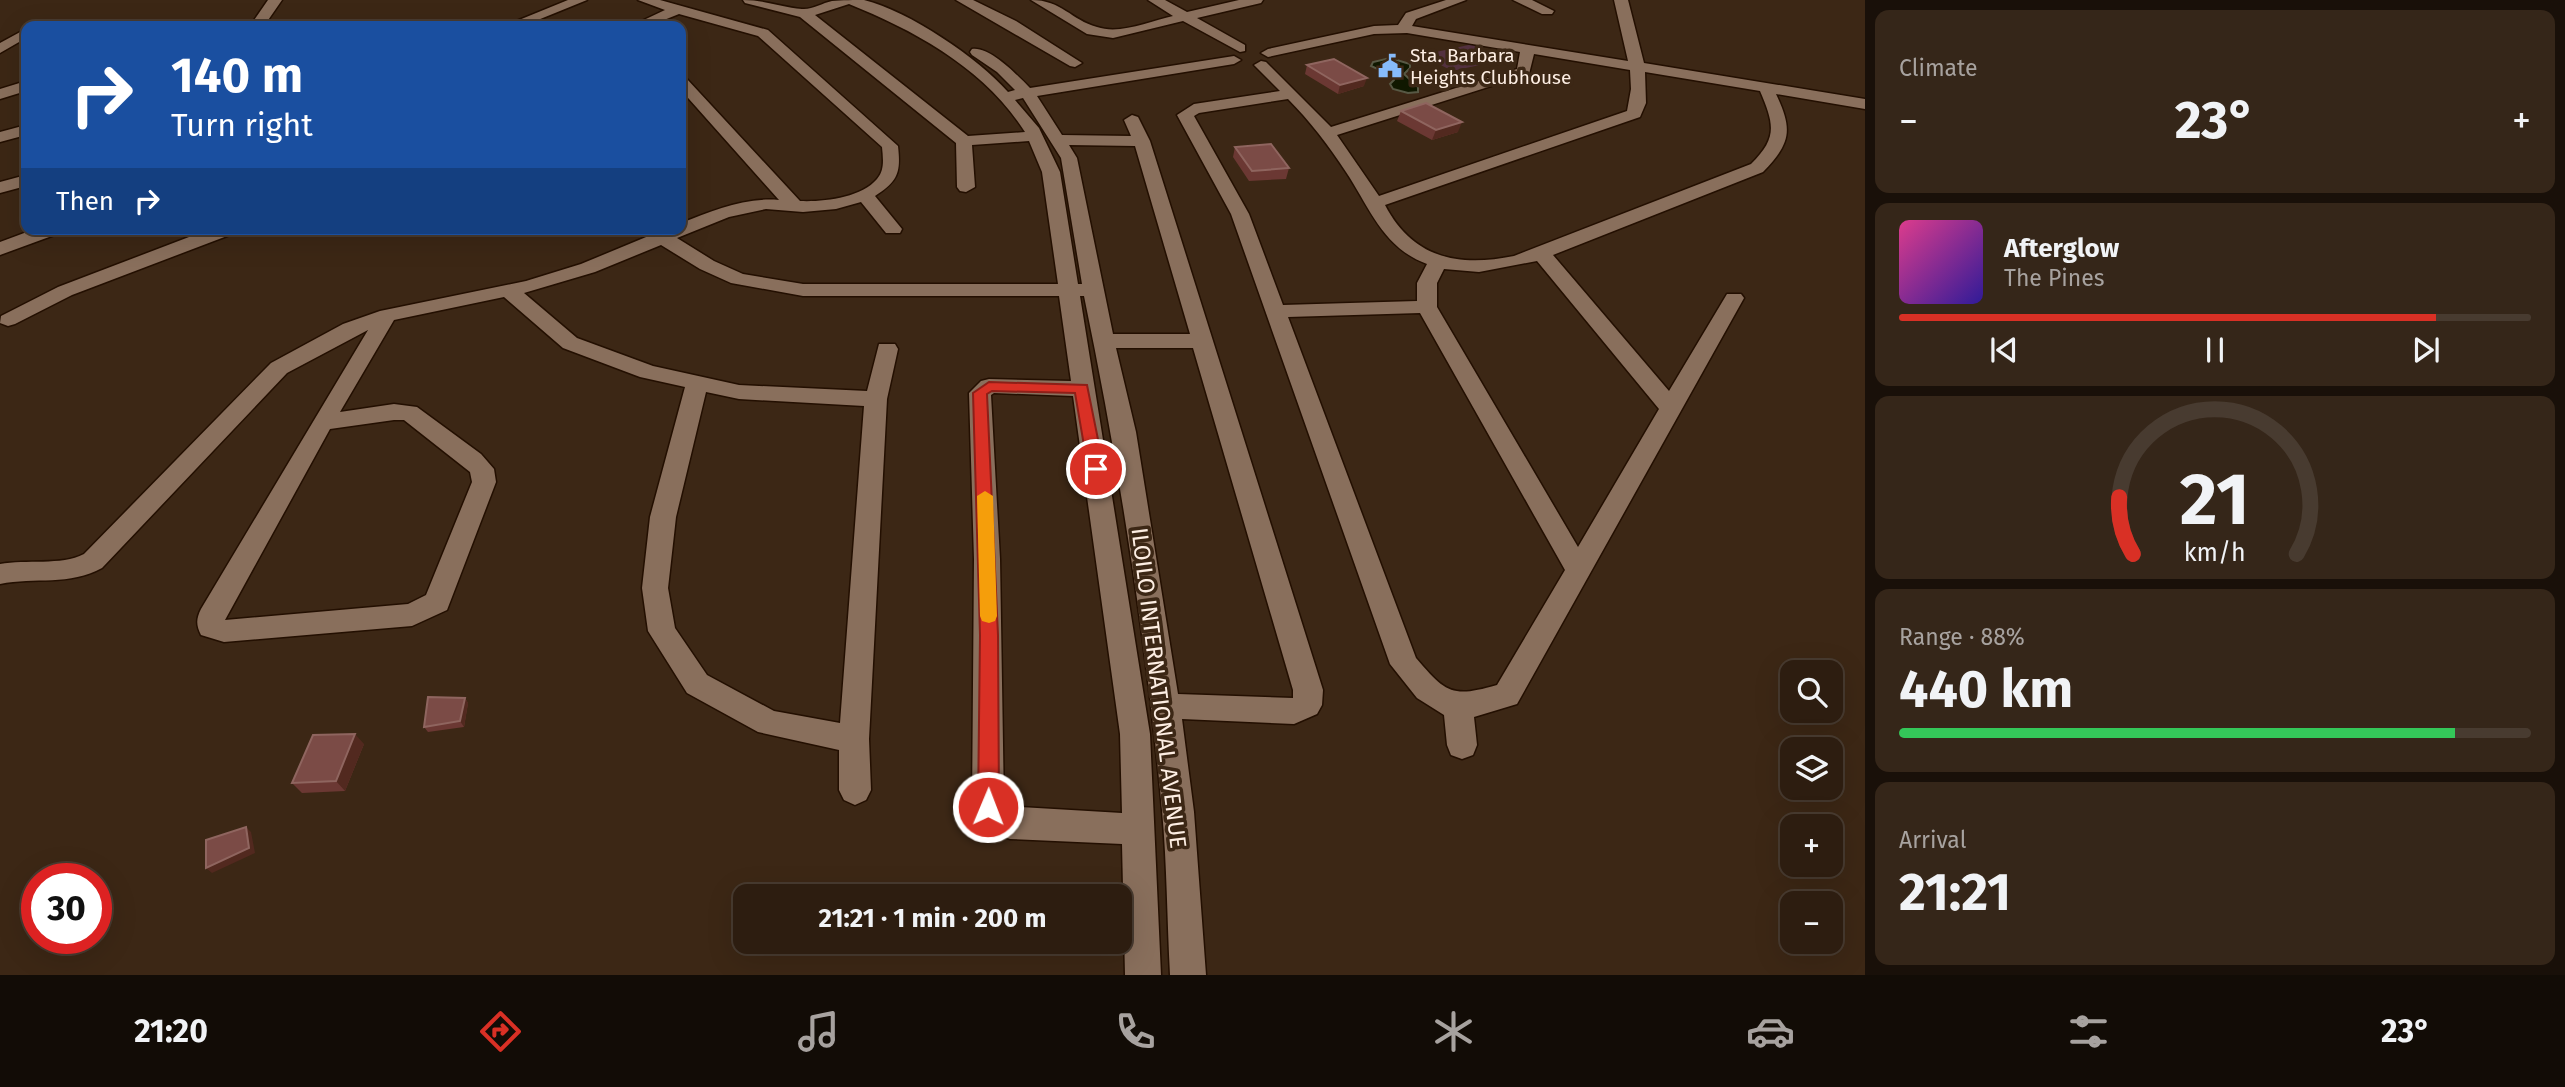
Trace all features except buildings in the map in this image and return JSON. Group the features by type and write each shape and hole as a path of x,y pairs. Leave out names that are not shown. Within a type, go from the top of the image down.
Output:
{"street":[{"path":"260,21 275,0"},
{"path":"523,21 580,0"},
{"path":"645,0 763,33 890,146 892,166 885,181 865,195 836,204 766,204 724,212 686,225"},
{"path":"750,0 805,14 964,141 1035,136"},
{"path":"805,14 847,0"},
{"name":"ILOILO INTERNATIONAL AVENUE","path":"852,0 901,20 1016,95 1059,140 1069,158 1081,290 1082,389 1135,734 1143,975"},
{"name":"ILOILO INTERNATIONAL AVENUE","path":"879,0 987,41 1016,95 1051,172 1081,290 1104,341 1124,432 1178,811 1188,975"},
{"path":"963,0 1022,30 1075,63"},
{"path":"1038,0 1102,34 1256,0"},
{"path":"1155,0 1187,16 1237,54"},
{"path":"1407,29 1405,25 1411,16 1459,0"},
{"path":"1520,0 1547,11"},
{"path":"1375,203 1634,114 1640,102 1636,67 1621,0"},
{"path":"650,21 678,9"},
{"path":"1265,59 1374,30 1407,29 1865,104"},
{"path":"987,41 1022,30"},
{"path":"0,34 21,35"},
{"path":"0,49 21,37"},
{"path":"1016,95 1237,54 1250,48 1265,59 1291,94 1327,133 1375,203 1390,232 1416,254 1438,262 1471,268 1507,265 1757,168 1776,150 1782,132 1766,88"},
{"path":"1327,133 1524,71 1528,49"},
{"path":"686,86 794,206"},
{"path":"3,93 21,88"},
{"path":"3,93 21,95"},
{"path":"1291,94 1194,109 1185,114 1240,214 1404,664 1420,683 1439,697 1458,706 1507,695 1734,298"},
{"path":"1059,140 1137,130 1203,341 1248,502 1308,690 1307,705 1294,711 1165,706"},
{"path":"0,137 21,131"},
{"path":"964,141 966,187"},
{"path":"0,188 21,182"},
{"path":"865,195 893,229"},
{"path":"0,249 37,235"},
{"path":"8,320 65,291 213,235"},
{"path":"0,574 30,569 66,572 80,569 93,561 279,368 350,328 387,315 509,291 588,268 658,235"},
{"path":"662,235 707,265 738,279 803,290 1081,290"},
{"path":"1541,253 1670,407"},
{"path":"1438,262 1427,283 1427,307 1578,569"},
{"path":"509,291 570,343 648,372 739,392 876,399"},
{"path":"1277,311 1427,307"},
{"path":"322,422 409,412 462,451 482,470 484,482 437,602 412,615 224,631 211,627 211,617 322,422 387,315"},
{"path":"1104,341 1203,341"},
{"path":"855,790 854,739 876,399 887,349"},
{"path":"697,384 663,517 655,588 662,631 697,684 769,723 854,739"},
{"path":"1082,389 989,386 980,393 988,573 988,807 992,817 1010,824 1140,829"},
{"path":"1458,706 1462,745"}],"shaded area":[{"path":"1473,44 1503,60 1452,71 1422,55"},
{"path":"1390,58 1410,64 1404,74 1418,87 1418,92 1408,93 1393,89 1390,84 1394,80 1393,76 1371,66 1373,62"}],"slow traffic":[{"path":"985,496 989,616"}],"place":[{"name":"Sta. Barbara Heights Clubhouse","path":"1390,66"}],"route":[{"path":"988,807 990,685 980,393 989,386 1082,389 1096,469"}]}
